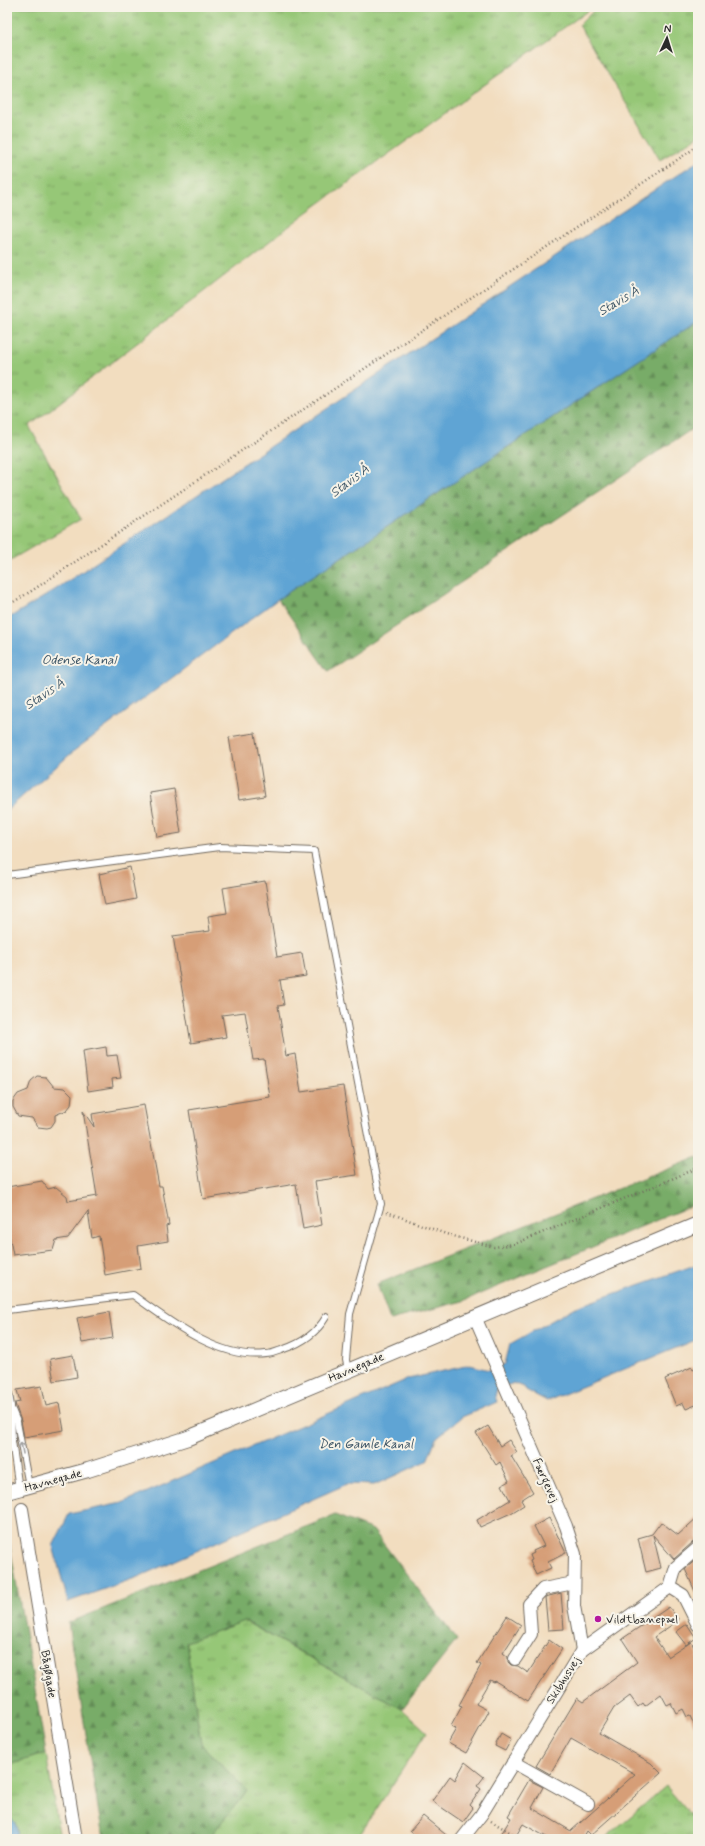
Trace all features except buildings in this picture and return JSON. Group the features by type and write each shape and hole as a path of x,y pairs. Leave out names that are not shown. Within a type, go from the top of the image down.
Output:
{"street":[{"name":"Havnegade","path":"18,1489 95,1468 188,1438 698,1224"},
{"name":"Færgevej","path":"475,1317 566,1526 575,1554 574,1606 582,1650"},
{"name":"Bågøgade","path":"22,1510 76,1839"},
{"path":"698,1548 676,1567 670,1587 683,1595 698,1625"},
{"path":"515,1659 531,1634 529,1604 543,1589 574,1583"},
{"name":"Skibhusvej","path":"462,1839 480,1815 582,1650 670,1587"},
{"path":"512,1762 588,1804"}],"lane":[{"path":"7,875 220,847 314,851 381,1204 350,1314 346,1360 348,1370"},
{"path":"7,1310 133,1295 177,1326 210,1345 240,1353 266,1354 298,1344 319,1330 326,1317"},
{"path":"7,1382 11,1406 12,1441 18,1489"},
{"path":"11,1406 17,1422 18,1489"}],"path":[{"path":"7,606 698,146"},
{"path":"380,1210 446,1234 494,1247 515,1244 698,1168"},
{"path":"480,1815 521,1839"}],"green space":[{"path":"7,7 589,7 590,9 305,214 29,426 81,519 7,562"},
{"path":"597,7 698,7 698,136 660,160 579,25"},
{"path":"698,321 698,425 328,671 278,599"},
{"path":"698,1157 698,1203 463,1301 390,1320 377,1284"},
{"path":"335,1515 373,1530 457,1640 402,1709 245,1621 186,1642 201,1744 247,1791 208,1839 103,1839 68,1623"},
{"path":"7,1529 46,1753 7,1766"},
{"path":"244,1621 402,1709 427,1732 357,1839 208,1839 247,1791 201,1744 186,1642"},
{"path":"46,1753 60,1839 18,1839 15,1823 7,1817 7,1766"},
{"path":"666,1786 698,1824 698,1839 604,1839"}],"water":[{"name":"Odense Kanal","path":"698,161 698,321 278,599 75,750 7,810 7,619 47,595"},
{"name":"Den Gamle Kanal","path":"698,1264 698,1339 547,1401 526,1390 524,1387 514,1383 497,1389 495,1396 497,1402 462,1417 436,1438 427,1461 374,1485 347,1484 138,1577 68,1602 53,1546 69,1514 122,1503 408,1379 470,1365 489,1370 505,1364 510,1344 576,1307"},
{"path":"7,1817 15,1823 18,1839 7,1839"}],"place":[{"name":"Vildtbanepæl","path":"598,1619"}],"water label":[{"name":"Stavis Å","path":"618,300"},
{"name":"Stavis Å","path":"349,480"},
{"name":"Stavis Å","path":"44,693"}]}
